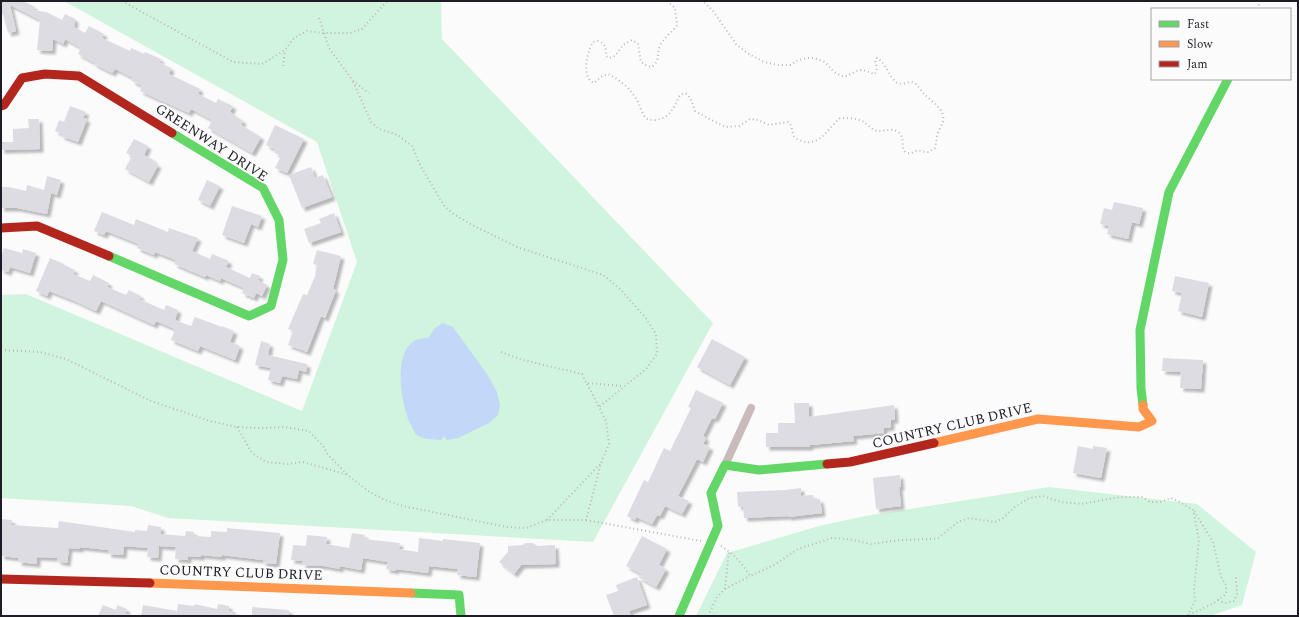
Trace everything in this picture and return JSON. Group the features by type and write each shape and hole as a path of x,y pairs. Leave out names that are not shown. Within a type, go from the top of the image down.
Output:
{"street":[{"name":"GREENWAY DRIVE","path":"1,106 4,105 22,78 45,74 79,76 263,188 279,220 283,260 271,306 249,316 37,226 1,228"},
{"name":"COUNTRY CLUB DRIVE","path":"725,465 758,470 850,462 1038,419 1140,427 1152,421 1143,409 1141,389 1140,330 1169,192 1227,80"},
{"path":"679,616 718,526 711,493 750,408"},
{"name":"COUNTRY CLUB DRIVE","path":"1,579 168,583 459,595 461,616"}],"path":[{"path":"122,1 233,62 262,64 285,50 294,38 307,31 323,33 350,33 362,29 387,1"},
{"path":"667,1 674,8 677,25 662,43 659,48 658,59 652,66 647,66 641,62 638,44 632,40 623,45 614,56 609,58 606,56 606,46 604,44 598,41 593,42 586,65 588,78 591,82 594,83 602,76 608,74 628,88 637,100 644,116 647,119 661,119 668,116 680,95 685,93 689,95 692,100 695,111 726,127 739,126 750,119 758,120 769,125 788,122 797,140 813,142 821,138 840,118 856,119 874,130 895,130 900,133 902,136 903,150 906,152 928,152 934,148 943,122 944,116 941,111 922,93 915,83 910,82 899,84 878,58 875,60 877,68 875,74 865,70 856,70 844,77 834,72 825,62 814,58 796,61 791,65 778,65 764,62 747,53 736,44 713,11 703,1"},
{"path":"319,18 329,48 353,81 371,122 379,129 398,135 412,146 421,167 445,207 472,225 517,247 603,275 620,288 645,317 656,334 657,354 646,369 599,407"},
{"path":"284,66 285,50"},
{"path":"353,81 369,93"},
{"path":"1,350 40,352 66,359 151,401 210,421 237,427 284,427 308,431 323,446 328,456 349,476 368,491 385,500 403,506 506,527 526,528 547,520 586,520 711,542 729,551 743,564 750,576"},
{"path":"501,352 523,360 582,374 599,407 606,421 609,444 601,462 586,520"},
{"path":"586,383 625,386"},
{"path":"237,427 252,453 266,462 288,464 304,462 349,476"},
{"path":"547,520 601,462"},
{"path":"708,616 717,597 725,589 774,565 798,548 832,538 848,539 871,544 901,540 934,539 938,538 958,522 969,518 995,522 1003,518 1015,507 1029,498 1043,496 1061,502 1082,504 1120,497 1142,497 1150,502 1160,502 1171,498 1193,510 1213,542 1221,577 1226,585 1226,594 1214,603 1184,616"},
{"path":"1188,615 1195,602 1194,588 1198,540 1193,510"},
{"path":"725,589 729,551"},
{"path":"1218,600 1225,603 1234,601 1237,594 1236,577"}],"green space":[{"path":"64,1 441,1 442,39 713,323 593,542 168,518 131,506 1,498 1,295 26,294 302,411 357,262 317,142"},
{"path":"1049,487 1197,504 1256,552 1242,605 1210,616 696,616 727,553 819,526 865,516"}],"water":[{"path":"443,323 453,327 487,374 497,392 500,405 498,415 489,423 458,438 447,440 444,436 441,440 422,438 415,433 407,415 401,387 403,359 407,348 416,340 428,338 435,328"}],"building":[{"path":"1,1 23,1 35,7 33,10 46,12 62,20 65,14 75,19 74,27 85,33 89,26 104,34 102,38 130,51 131,48 161,59 159,62 171,68 169,74 200,89 198,94 216,103 218,99 233,106 230,112 243,121 241,125 261,137 252,153 208,128 212,120 191,109 189,113 140,91 142,86 132,81 133,78 115,69 112,73 94,64 95,63 78,54 81,48 65,39 63,44 53,39 52,51 37,50 40,20 10,5 16,31 8,33 3,14 1,14"},
{"path":"70,106 86,112 83,118 87,119 78,142 61,136 62,134 55,131 59,120 64,122"},
{"path":"28,119 39,119 40,149 1,150 1,142 13,142 13,129 29,128"},
{"path":"275,125 304,139 287,173 275,168 281,156 275,153 276,150 266,145"},
{"path":"134,139 148,146 144,155 154,160 153,162 158,165 149,182 125,169 132,156 126,153"},
{"path":"311,167 315,178 323,175 332,197 302,208 289,175"},
{"path":"47,176 61,180 57,195 51,193 47,214 17,208 1,208 1,187 9,187 26,191 27,185 44,190"},
{"path":"207,180 220,186 210,206 198,200"},
{"path":"1114,202 1143,208 1139,224 1132,222 1128,239 1107,234 1109,226 1100,224 1104,208 1112,210"},
{"path":"232,206 262,216 258,227 251,224 244,243 222,235"},
{"path":"102,212 134,225 136,219 168,232 169,228 198,238 192,251 210,259 212,254 229,261 226,267 250,278 252,273 260,276 258,280 267,285 262,296 256,293 254,298 242,293 244,288 221,278 220,281 206,275 205,277 174,264 176,260 155,252 154,255 137,248 139,244 106,231 104,235 94,231"},
{"path":"334,213 341,232 309,243 304,229 321,223 319,219"},
{"path":"4,248 22,253 23,249 36,253 30,273 10,267 8,272 1,270 1,257"},
{"path":"317,250 341,256 333,289 336,290 325,318 321,316 307,352 288,345 293,331 288,329 303,294 307,295 316,274 317,265 313,264"},
{"path":"50,258 75,270 73,274 90,281 93,275 109,283 107,287 126,295 129,290 141,296 139,299 164,310 166,305 178,310 175,320 191,326 195,317 234,331 230,342 240,346 235,360 200,346 198,351 171,340 175,329 156,321 154,325 101,301 96,311 49,291 47,296 36,291"},
{"path":"1175,276 1209,283 1202,317 1178,311 1182,293 1172,291"},
{"path":"712,339 745,357 730,385 697,367"},
{"path":"261,341 270,344 268,355 307,364 306,372 299,370 297,379 282,376 280,383 268,380 271,368 255,365"},
{"path":"1163,358 1203,360 1201,389 1180,388 1181,372 1162,371"},
{"path":"696,390 723,403 715,419 712,418 703,436 706,438 703,444 710,447 703,462 697,459 678,496 689,501 682,514 665,506 660,516 657,515 652,524 636,517 635,520 627,516 644,480 648,482 664,448 670,451 691,408 688,407"},
{"path":"794,403 809,403 809,417 894,405 895,420 891,420 891,427 884,428 884,433 853,436 854,441 810,445 810,447 766,447 766,433 778,433 778,423 795,423"},
{"path":"1078,446 1093,449 1093,446 1107,448 1101,478 1073,473"},
{"path":"900,475 901,487 899,487 901,506 876,509 873,478"},
{"path":"801,488 801,496 813,495 814,500 820,499 822,513 788,517 744,518 743,506 738,507 737,492"},
{"path":"1,519 12,520 12,525 58,528 59,521 135,532 135,530 147,531 148,525 161,527 161,534 185,536 186,531 194,532 194,536 211,537 211,531 227,532 227,528 280,533 276,564 263,563 263,560 222,555 222,557 201,555 201,557 188,556 188,560 175,559 176,547 159,546 158,558 147,557 148,548 124,546 123,555 108,554 108,550 80,547 80,549 69,548 67,563 57,561 58,558 37,557 37,564 18,562 19,558 1,556"},
{"path":"352,533 365,535 364,539 400,543 399,549 418,552 419,538 480,543 476,577 457,575 458,569 429,566 428,573 396,569 395,571 386,569 388,562 363,558 361,570 340,566 340,569 324,566 302,565 303,561 291,560 293,545 306,546 307,535 327,537 326,544 349,548"},
{"path":"642,536 667,549 659,565 666,569 656,587 638,577 643,575 626,566"},
{"path":"525,543 533,543 537,546 555,545 556,564 521,565 514,574 499,562 508,552 508,546 523,545"},
{"path":"637,577 647,605 629,611 631,616 614,616 606,595 618,591 616,585"},
{"path":"178,604 194,606 195,604 217,609 218,604 229,606 229,611 236,612 235,616 141,616 143,605 177,611"},
{"path":"103,605 116,610 117,605 127,609 125,613 130,616 98,616"},
{"path":"252,607 289,610 289,616 252,616"}],"traffic: fast":[{"path":"1143,405 1141,389 1140,330 1169,192 1227,80"},
{"path":"109,256 249,316 271,306 283,260 279,220 263,188 172,133"},
{"path":"679,616 718,526 711,493 725,465 759,470 827,464"},
{"path":"411,593 459,595 461,616"}],"traffic: slow":[{"path":"934,443 1038,419 1139,427 1152,421 1143,409 1143,405"},
{"path":"150,583 411,593"}],"traffic: jam":[{"path":"1,106 4,105 22,78 45,74 79,76 172,133"},
{"path":"1,228 37,226 109,256"},
{"path":"827,464 850,462 934,443"},
{"path":"1,579 150,583"}]}
